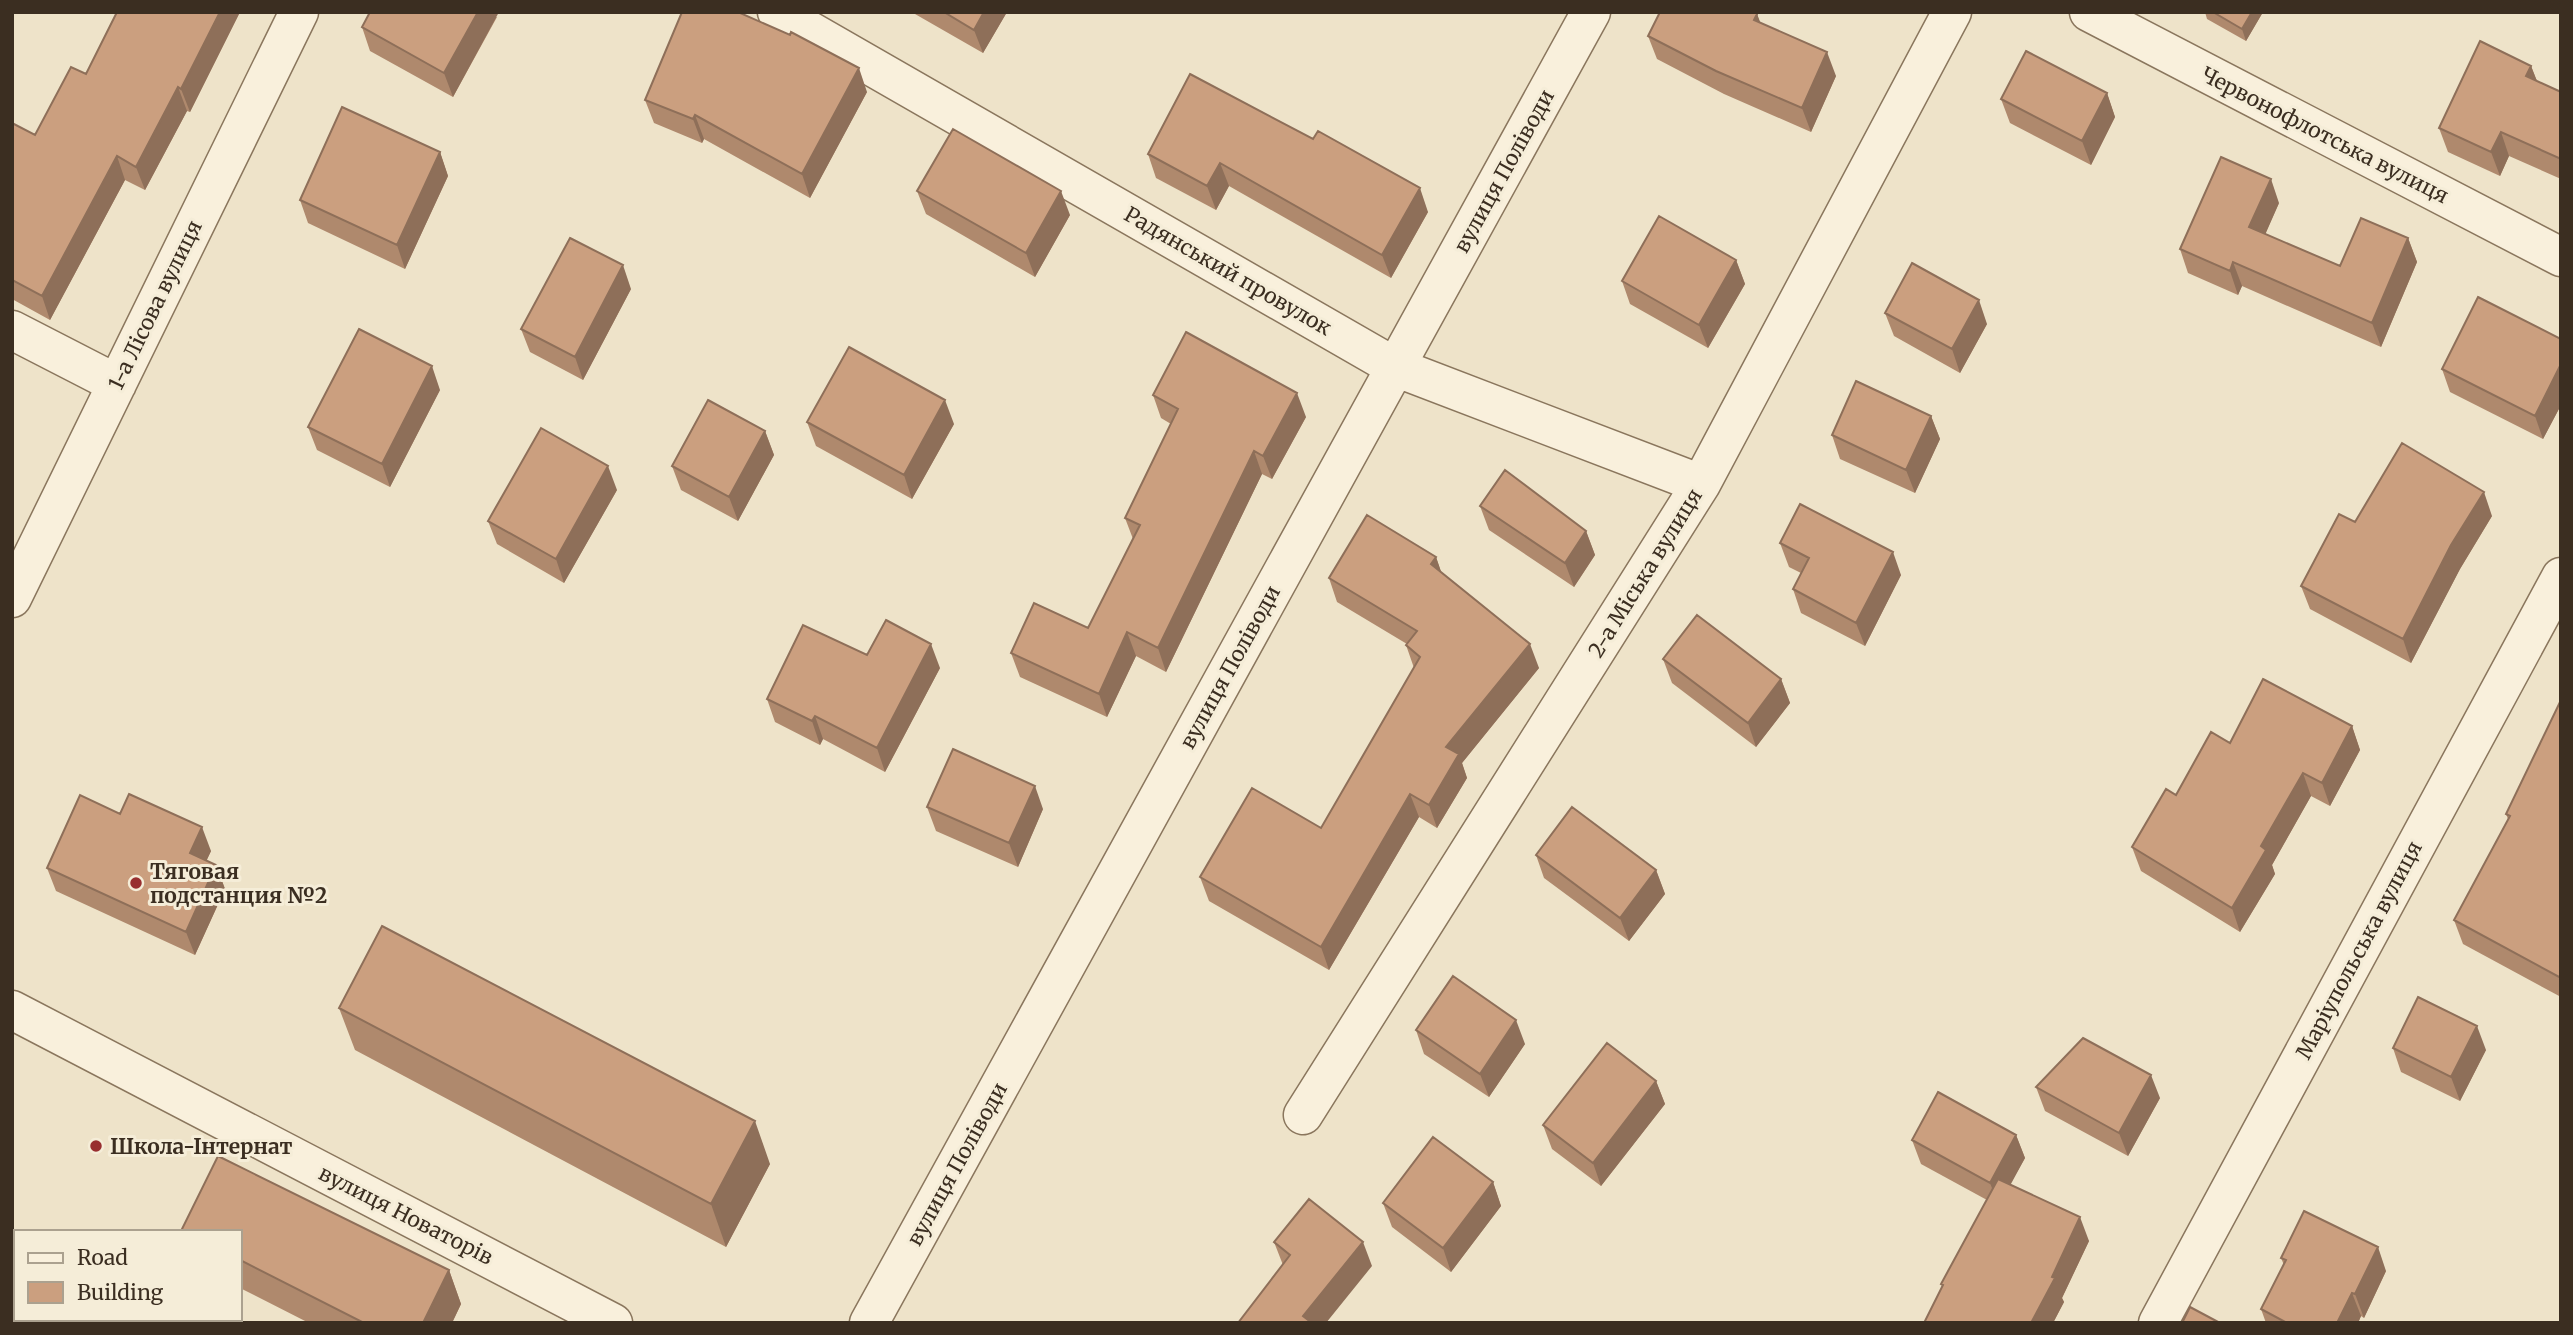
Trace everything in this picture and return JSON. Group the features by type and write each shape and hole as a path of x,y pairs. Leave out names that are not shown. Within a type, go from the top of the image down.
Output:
{"street":[{"name":"1-а Лісова вулиця","path":"12,598 299,12"},
{"name":"Радянський провулок","path":"777,12 1395,367 1701,484"},
{"name":"вулиця Поліводи","path":"869,1323 1591,12"},
{"name":"2-а Міська вулиця","path":"1303,1115 1701,484 1952,12"},
{"name":"Червонофлотська вулиця","path":"2089,12 2561,257"},
{"path":"12,330 117,384"},
{"name":"Маріупольська вулиця","path":"2158,1323 2561,577"},
{"name":"вулиця Новаторів","path":"12,1010 613,1323"}],"building":[{"path":"117,12 220,12 181,89 178,87 136,167 117,156 42,296 12,280 12,123 35,135 71,67 86,74"},
{"path":"370,12 478,12 444,73 362,27"},
{"path":"682,12 738,12 790,35 791,32 859,68 802,174 695,115 693,119 645,100"},
{"path":"944,12 984,12 974,30"},
{"path":"1660,12 1754,12 1757,14 1754,20 1827,52 1802,108 1716,71 1648,36"},
{"path":"2213,12 2252,12 2242,29"},
{"path":"2480,41 2531,66 2526,76 2561,92 2561,159 2501,132 2491,152 2439,128"},
{"path":"2026,51 2107,93 2082,141 2001,99"},
{"path":"1190,74 1313,139 1318,131 1420,188 1382,255 1220,163 1207,186 1148,154"},
{"path":"342,107 440,152 397,245 300,200"},
{"path":"953,129 1061,191 1026,253 917,191"},
{"path":"2221,157 2271,179 2249,227 2340,266 2361,218 2408,238 2372,323 2233,262 2230,271 2180,249"},
{"path":"1659,216 1736,260 1699,325 1622,281"},
{"path":"570,238 623,265 575,357 521,329"},
{"path":"1912,263 1979,300 1952,349 1885,313"},
{"path":"2478,297 2561,339 2561,364 2535,416 2442,369"},
{"path":"359,329 432,366 382,464 308,427"},
{"path":"1186,332 1297,393 1263,456 1254,451 1158,648 1127,632 1099,694 1011,653 1034,603 1088,628 1140,525 1125,518 1178,409 1153,395"},
{"path":"849,347 945,400 904,475 807,422"},
{"path":"1856,381 1931,416 1906,470 1832,435"},
{"path":"708,400 765,431 729,497 672,466"},
{"path":"541,428 608,466 556,559 488,521"},
{"path":"2402,443 2484,492 2451,545 2403,639 2301,586 2339,514 2355,522"},
{"path":"1505,470 1586,531 1565,563 1480,506"},
{"path":"1800,504 1893,552 1856,623 1793,589 1809,558 1780,543"},
{"path":"1367,515 1436,557 1431,564 1530,644 1446,747 1459,754 1429,805 1410,794 1321,947 1200,877 1252,788 1321,828 1420,657 1406,645 1417,631 1329,578"},
{"path":"1697,615 1781,679 1748,723 1663,659"},
{"path":"886,620 931,644 877,748 815,716 812,721 767,699 803,625 867,655"},
{"path":"2263,679 2352,726 2322,783 2303,773 2261,846 2266,850 2232,908 2132,847 2166,789 2176,795 2211,732 2230,743"},
{"path":"2561,700 2561,978 2454,920 2510,816 2506,814"},
{"path":"953,749 1035,786 1009,843 927,807"},
{"name":"Тяговая подстанция №2","path":"129,794 202,827 190,853 216,865 186,932 47,868 80,795 120,814"},
{"path":"1572,807 1656,870 1620,918 1536,855"},
{"path":"382,926 755,1121 711,1204 339,1008"},
{"path":"1453,976 1516,1020 1480,1074 1416,1030"},
{"path":"2418,997 2477,1026 2451,1077 2393,1048"},
{"path":"2083,1038 2151,1075 2119,1133 2036,1087"},
{"path":"1607,1043 1656,1081 1593,1163 1543,1125"},
{"path":"1938,1092 2016,1135 1990,1183 1912,1140"},
{"path":"1433,1137 1493,1182 1443,1248 1383,1203"},
{"path":"218,1156 449,1270 423,1323 364,1323 242,1261 242,1230 181,1230"},
{"path":"1998,1179 2080,1217 2052,1277 2055,1278 2031,1323 1924,1323 1943,1285 1941,1284"},
{"path":"1309,1199 1363,1242 1303,1316 1312,1323 1238,1323 1290,1255 1274,1242"},
{"path":"2304,1211 2378,1247 2337,1323 2287,1323 2261,1309 2286,1260 2281,1258"},
{"path":"14,1288 14,1306 12,1306"},
{"path":"2190,1307 2220,1323 2182,1323"},
{"path":"46,1321 91,1321 90,1323"}],"place":[{"name":"Тяговая подстанция №2","path":"136,883"},
{"name":"Школа-Інтернат","path":"96,1146"}]}
